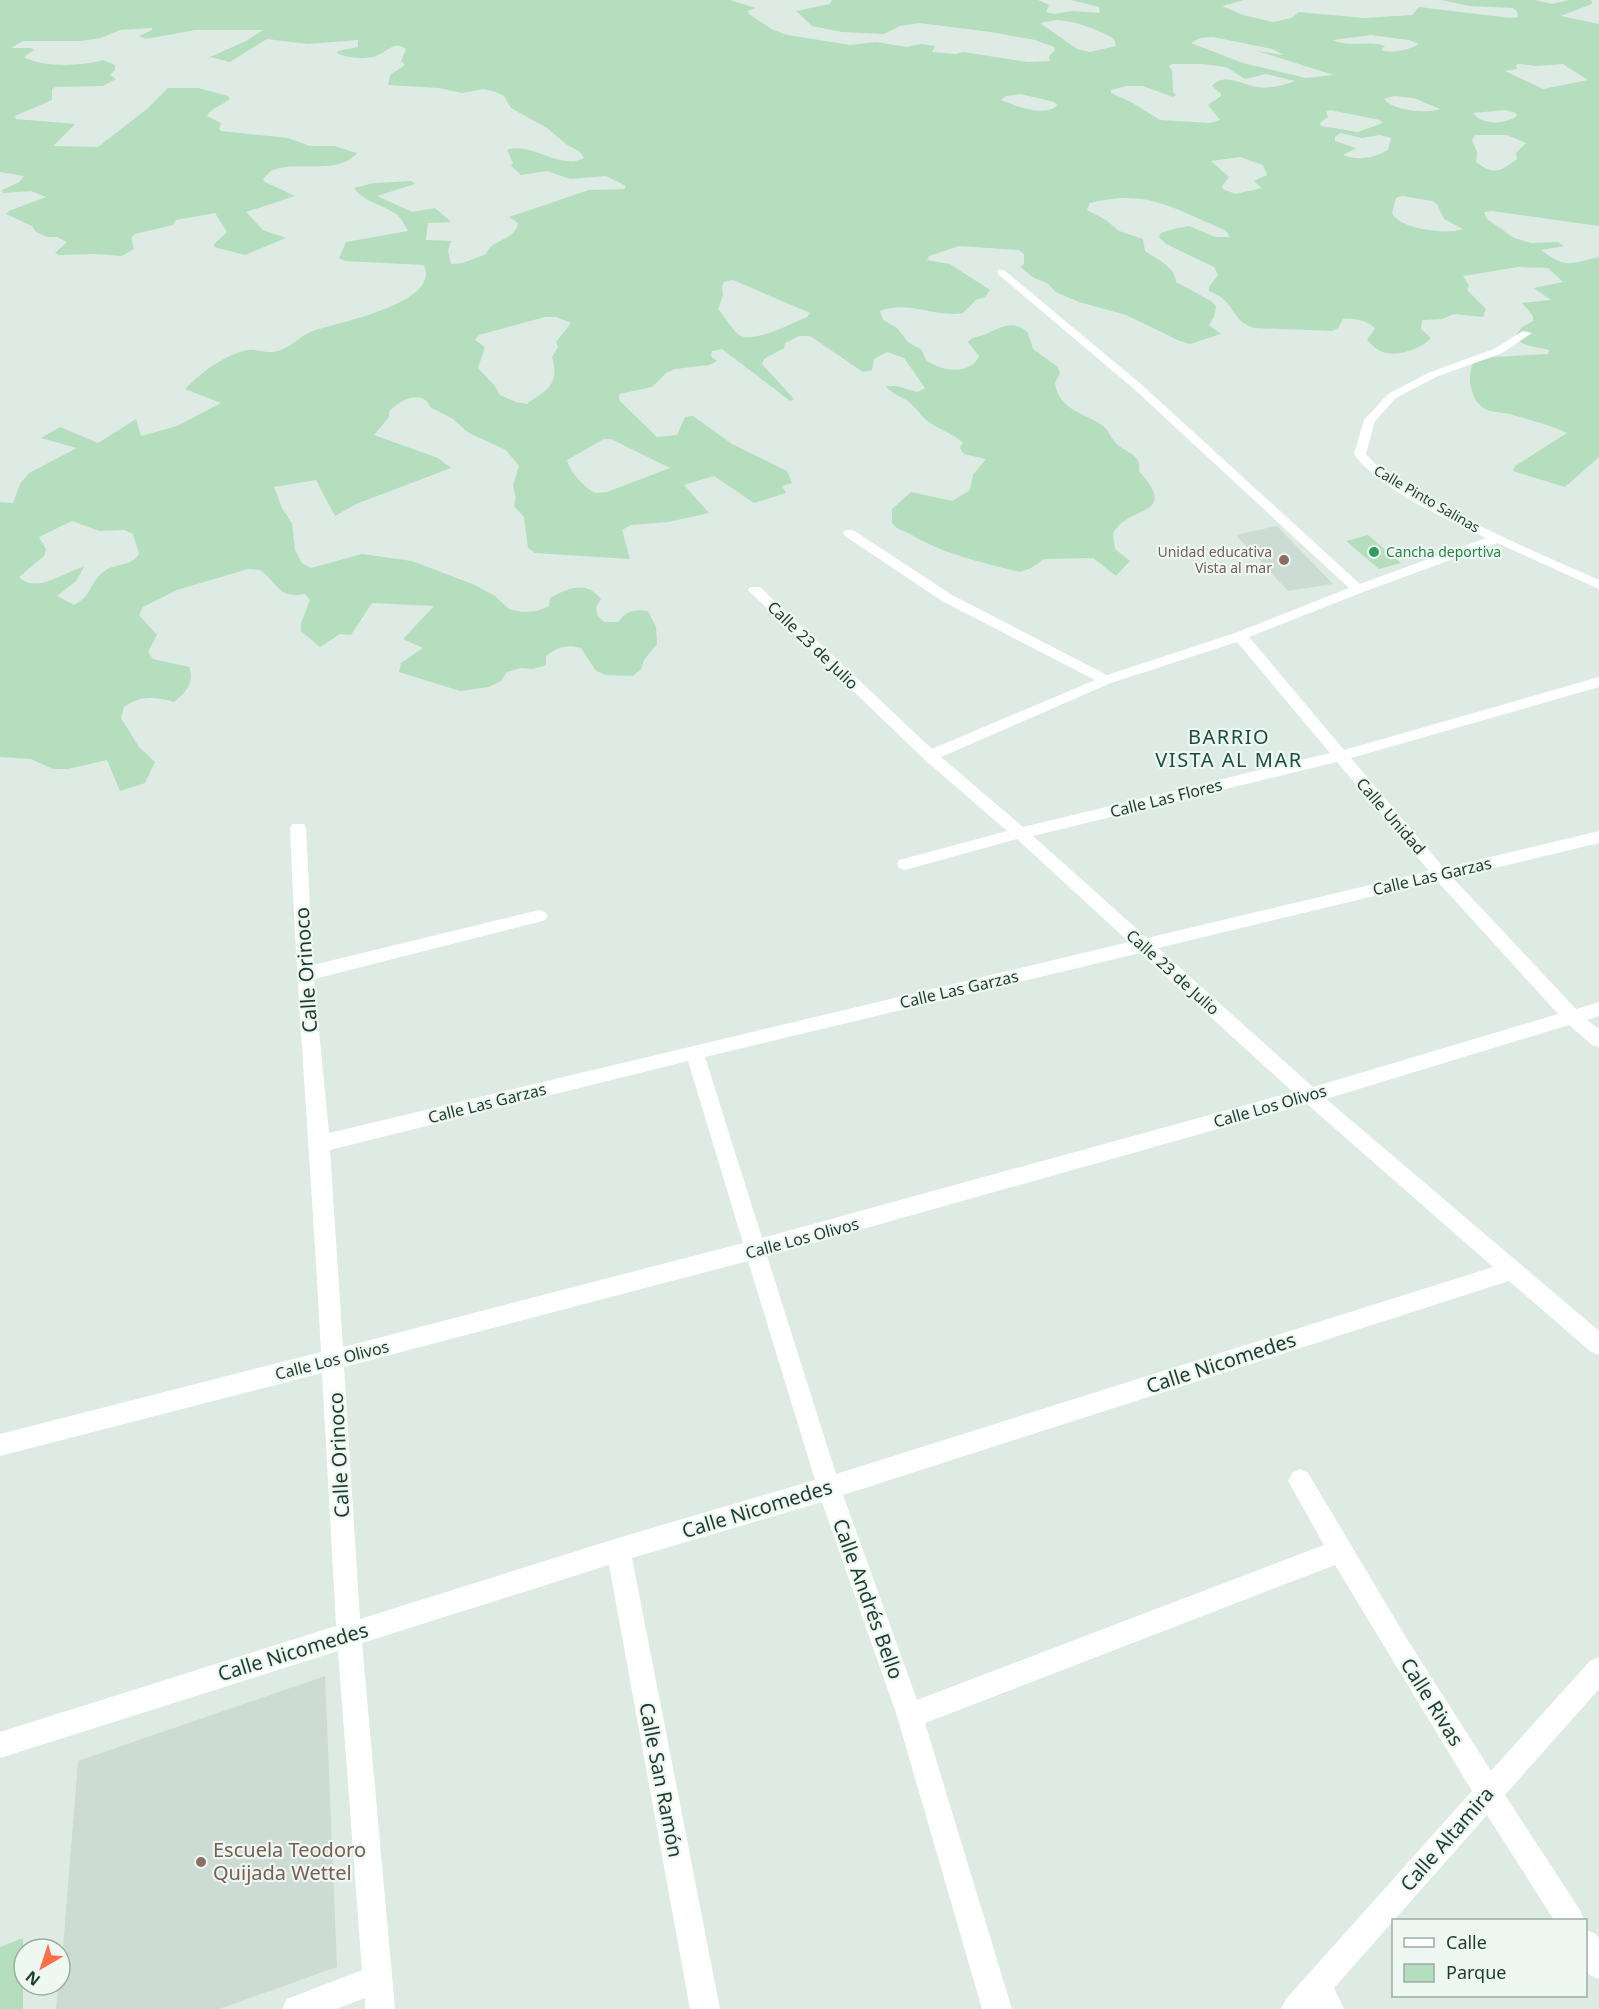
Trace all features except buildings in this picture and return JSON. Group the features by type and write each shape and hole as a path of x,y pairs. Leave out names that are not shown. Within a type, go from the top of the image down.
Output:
{"street":[{"path":"1000,272 1071,327 1144,389 1358,589"},
{"name":"Calle Pinto Salinas","path":"1527,333 1498,351 1432,375 1392,396 1370,420 1360,454 1367,464 1381,475 1497,539 1599,585"},
{"path":"849,533 916,579 961,605 1065,655 1106,680"},
{"path":"930,756 1106,680 1240,636 1358,589 1497,539"},
{"name":"Calle 23 de Julio","path":"755,590 930,756 1020,833 1310,1095 1599,1345"},
{"name":"Calle Unidad","path":"1240,636 1440,874 1573,1018 1599,1040"},
{"name":"Calle Las Flores","path":"905,864 1020,833 1339,756 1599,682"},
{"name":"Calle Orinoco","path":"298,828 304,974 320,1144 349,1635 380,2009"},
{"name":"Calle Las Garzas","path":"320,1144 694,1052 1599,837"},
{"path":"304,974 539,916"},
{"name":"Calle Los Olivos","path":"0,1445 757,1251 1310,1095 1599,1009"},
{"name":"Calle Andrés Bello","path":"694,1052 829,1488 910,1716 997,2009"},
{"name":"Calle Nicomedes","path":"0,1745 618,1550 829,1488 1513,1270"},
{"name":"Calle Rivas","path":"1300,1481 1340,1551 1488,1792 1569,1919"},
{"name":"Calle San Ramón","path":"618,1550 705,2009"},
{"path":"910,1716 1340,1551"},
{"name":"Calle Altamira","path":"1296,2009 1323,1998 1488,1792 1599,1670"},
{"path":"1587,1946 1599,1965"},
{"path":"297,2009 378,1979"}],"shaded area":[{"name":"Unidad educativa Vista al mar","path":"1277,526 1333,584 1288,591 1236,535"},
{"name":"Escuela Teodoro Quijada Wettel","path":"325,1676 337,1967 219,2009 56,2009 57,1997 72,1997 72,1937 64,1937 78,1761"}],"green space":[{"path":"0,0 730,0 755,8 748,11 749,14 773,30 788,35 850,45 876,42 907,47 921,44 935,46 932,52 956,54 963,52 1028,62 1050,61 1049,56 1055,50 1054,47 1035,40 991,32 919,23 900,26 884,34 842,32 812,26 796,11 830,4 832,0 1038,0 1049,5 1046,12 1055,14 1072,11 1100,13 1099,7 1071,0 1244,0 1222,6 1243,15 1273,22 1291,18 1299,12 1364,18 1412,15 1419,7 1510,18 1518,17 1517,11 1513,8 1469,6 1442,0 1535,0 1552,4 1569,0 1590,0 1592,4 1561,16 1599,24 1599,226 1492,211 1484,212 1487,219 1514,238 1531,243 1558,242 1564,246 1541,250 1563,263 1575,263 1599,257 1599,457 1565,487 1513,471 1515,466 1567,433 1547,425 1484,408 1474,397 1470,384 1473,363 1494,357 1548,354 1549,350 1526,345 1515,337 1522,327 1533,321 1533,316 1522,303 1551,300 1534,288 1563,282 1548,268 1518,267 1463,276 1469,286 1467,290 1486,309 1483,317 1454,314 1442,319 1422,320 1421,329 1431,338 1417,348 1392,354 1379,350 1367,340 1375,328 1360,320 1343,319 1338,328 1332,331 1254,328 1246,324 1240,320 1225,300 1209,291 1209,287 1218,275 1214,267 1166,244 1159,237 1161,233 1189,226 1215,237 1230,237 1225,230 1175,208 1144,199 1110,199 1090,203 1087,210 1106,220 1119,231 1143,239 1145,251 1160,260 1173,272 1176,282 1216,306 1214,317 1209,325 1221,334 1190,344 1126,315 1079,302 1056,292 1047,283 1034,278 1020,267 1024,264 1024,254 1019,250 959,246 929,256 927,260 950,264 990,290 985,297 976,300 963,313 952,314 901,307 880,311 883,320 897,328 908,342 922,350 926,360 947,369 962,369 975,362 979,356 968,342 974,338 1013,325 1028,333 1033,349 1058,367 1060,373 1055,383 1062,400 1074,410 1103,426 1118,445 1135,457 1139,471 1151,486 1155,496 1153,504 1129,518 1113,534 1115,549 1130,561 1116,576 1093,558 1044,559 1020,572 950,553 894,526 892,509 911,492 952,501 970,490 973,475 986,459 964,454 960,448 963,443 930,423 909,402 886,386 897,386 917,392 925,388 904,358 887,352 874,359 872,370 863,372 810,336 799,336 785,343 784,348 764,359 762,364 794,399 790,401 722,349 712,351 711,356 717,361 709,365 675,369 666,373 652,387 619,394 619,400 657,437 677,435 685,417 693,416 732,444 787,471 792,483 782,486 786,493 754,503 714,476 684,485 709,513 668,522 631,525 622,530 630,559 535,553 528,548 524,517 514,506 516,498 513,486 519,466 506,450 469,433 453,419 430,407 422,398 410,398 389,412 389,417 374,435 438,458 451,468 356,504 335,516 316,480 274,487 282,508 292,523 295,550 302,563 311,568 362,554 412,561 475,585 495,596 509,609 522,612 537,611 549,606 550,598 563,591 577,588 589,589 601,599 596,607 597,615 604,622 618,622 628,613 639,610 648,611 656,627 657,644 644,660 641,669 633,676 606,675 596,671 581,648 566,646 546,656 546,665 533,669 520,668 507,672 501,681 489,687 460,691 399,672 401,663 423,648 403,639 434,606 372,603 351,635 340,634 320,647 301,631 301,623 310,600 305,594 296,595 284,592 260,570 248,569 177,590 143,607 139,615 157,635 148,652 153,659 189,667 191,678 186,691 174,702 148,698 137,700 124,707 121,718 139,747 155,762 145,783 120,791 107,760 68,769 53,769 31,759 0,757 0,502 13,503 20,484 29,473 77,448 41,438 60,427 98,443 136,419 141,436 177,426 221,403 185,389 222,360 248,350 279,351 313,331 384,309 403,301 417,290 425,279 424,265 345,261 339,258 346,242 408,231 398,215 363,197 354,188 374,183 412,181 415,184 377,196 412,212 435,208 451,222 428,223 426,240 451,241 448,251 451,264 463,263 486,254 493,245 508,237 516,229 518,223 509,217 589,190 624,189 626,186 606,176 570,179 547,171 521,175 511,166 513,163 507,150 526,149 565,161 584,158 580,152 547,128 511,108 504,96 496,92 483,89 462,93 439,88 388,85 390,75 405,65 401,61 406,49 402,47 394,46 372,57 356,58 337,53 358,47 358,40 308,44 267,39 230,62 210,57 246,41 263,30 195,30 146,39 139,36 152,28 120,30 101,38 81,41 23,41 11,48 32,48 34,50 24,57 32,61 63,65 103,60 115,65 115,70 110,75 116,79 103,86 56,87 52,89 52,100 15,116 16,119 75,124 53,146 98,147 147,109 168,88 198,88 228,96 230,99 212,110 207,116 221,123 219,129 221,131 288,138 310,146 334,146 357,153 349,160 339,164 283,167 273,170 263,179 295,196 246,212 263,230 286,238 245,255 214,247 214,244 227,232 215,213 176,220 173,225 135,234 131,238 134,249 122,256 59,255 55,253 67,242 36,232 32,226 6,214 46,197 31,191 3,193 2,190 19,182 24,176 0,172","holes":["1056,20 1071,22 1114,39 1116,46 1090,52 1077,49 1040,23","1371,35 1409,40 1419,44 1405,50 1390,52 1381,50 1385,46 1379,44 1346,43 1333,40","1213,37 1272,49 1284,55 1257,51 1334,75 1306,78 1243,63 1191,43 1200,38","1172,64 1226,67 1245,79 1266,74 1295,81 1266,87 1257,87 1234,80 1217,82 1212,86 1221,96 1208,105 1220,120 1210,123 1160,120 1111,93 1111,90 1127,86 1143,86 1173,97 1176,95 1173,92 1172,71 1169,66","1519,64 1537,66 1563,64 1588,80 1543,89 1505,71 1517,69 1516,65","1021,94 1058,105 1045,111 1022,108 1001,100 1006,96","1394,96 1414,98 1440,109 1418,111 1395,106 1384,99","1330,110 1380,120 1383,123 1358,132 1321,126 1320,123 1328,117 1326,112","1505,110 1516,113 1517,116 1500,122 1482,120 1473,113","1340,133 1362,138 1380,135 1391,138 1388,150 1377,155 1366,158 1343,155 1356,148 1335,141 1335,137","1475,135 1507,135 1526,143 1516,153 1517,159 1502,169 1493,170 1476,162 1477,152 1472,140","1240,157 1263,165 1267,175 1254,181 1262,188 1235,194 1223,189 1222,186 1229,177 1211,161","1402,196 1432,201 1437,204 1444,219 1463,229 1435,231 1396,219 1392,213 1396,198","733,280 810,313 807,317 773,332 746,337 739,335 718,309 723,295 724,282","545,317 556,317 571,323 556,342 558,347 552,357 553,381 546,390 527,404 500,395 478,368 485,347 475,340 479,335","604,439 611,439 670,468 607,492 595,493 582,483 567,460","72,521 99,531 124,530 133,534 139,554 128,563 106,570 96,579 85,597 74,605 57,596 76,581 84,567 42,583 26,582 19,577 44,556 46,549 39,537"]},
{"name":"Cancha deportiva","path":"1368,535 1401,563 1379,569 1346,541"},
{"path":"12,1942 12,1997 23,1997 23,2009 0,2009 0,1947"}],"place":[{"name":"Cancha deportiva","path":"1374,552"},
{"name":"Unidad educativa Vista al mar","path":"1284,560"},
{"name":"Escuela Teodoro Quijada Wettel","path":"201,1862"}],"district":[{"name":"BARRIO VISTA AL MAR","path":"1229,748"}]}
